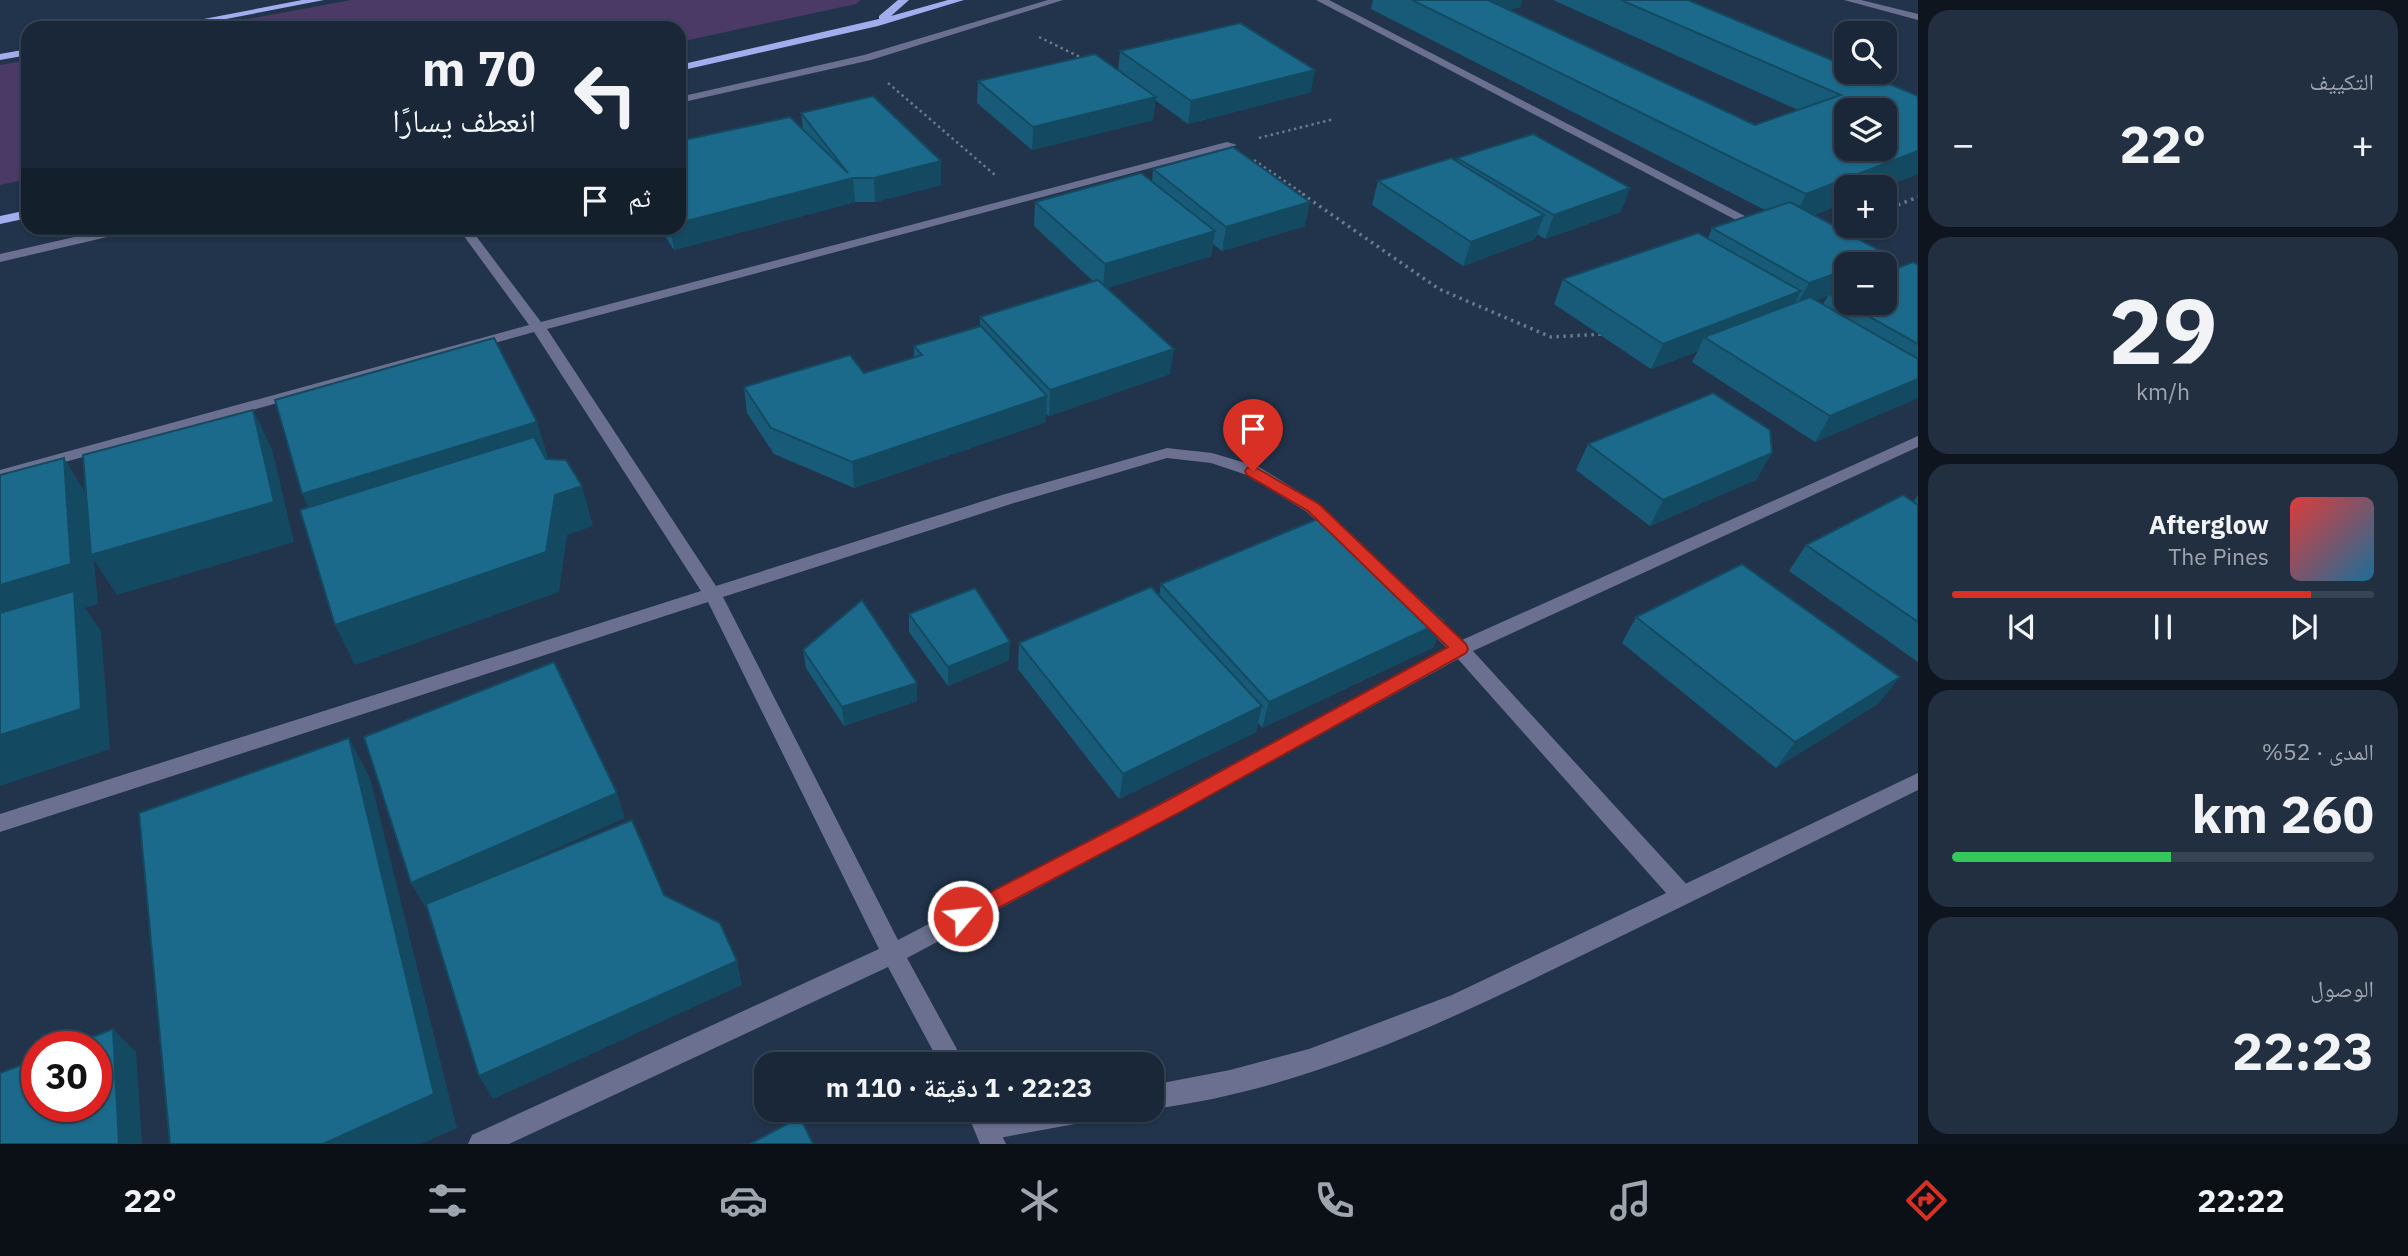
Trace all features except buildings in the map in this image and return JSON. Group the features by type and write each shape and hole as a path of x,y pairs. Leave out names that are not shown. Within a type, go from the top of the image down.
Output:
{"main road":[{"path":"201,21 319,0"},
{"path":"874,24 904,0"},
{"path":"686,66 874,24 959,0"},
{"path":"0,57 21,53"},
{"path":"0,220 21,216"}],"street":[{"path":"686,98 860,59 1058,0"},
{"path":"1321,0 1774,234"},
{"path":"1849,0 1918,17"},
{"path":"0,475 538,327 1231,145"},
{"path":"0,258 98,235"},
{"path":"469,235 538,327 713,595 893,954 946,1052"},
{"path":"481,1144 893,954 1175,806 1460,649 1918,441"},
{"path":"0,823 995,503 1167,453 1212,458 1253,471 1313,508 1352,545"},
{"path":"1411,602 1460,649 1682,895"},
{"path":"1164,1095 1310,1061 1460,1003 1918,781"},
{"path":"986,1127 1015,1122"}],"path":[{"path":"1000,18 1088,61"},
{"path":"860,59 1022,198"},
{"path":"1231,145 1334,119"},
{"path":"1231,145 1439,289 1551,337 1606,334"},
{"path":"1897,205 1918,197"}],"shaded area":[{"path":"351,0 861,0 856,4 686,40 686,21 238,21"},
{"path":"21,61 21,180 0,185 0,65"}],"route":[{"path":"963,916 1175,806 1460,649 1313,508 1253,471"}]}
